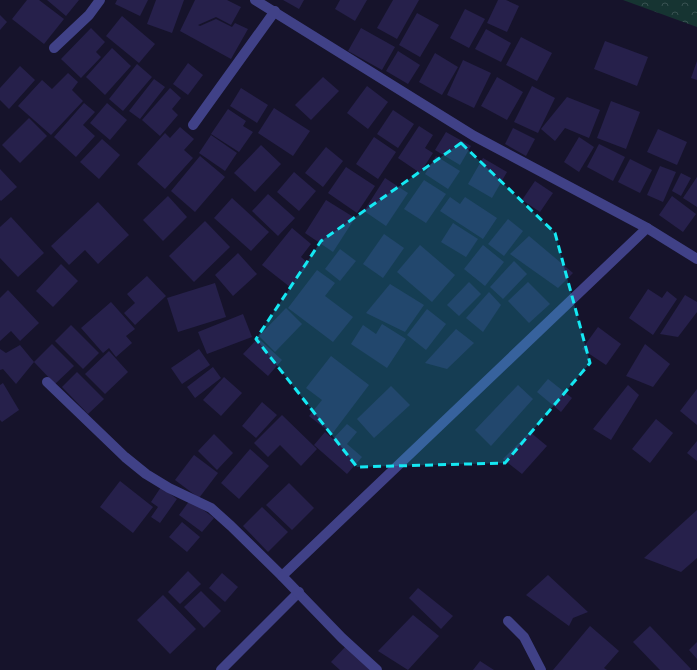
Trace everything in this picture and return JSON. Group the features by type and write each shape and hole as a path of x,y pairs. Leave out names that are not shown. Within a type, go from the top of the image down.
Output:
{"street":[{"path":"54,48 89,15 100,0"},
{"path":"255,0 275,11 474,136 647,228 697,259"},
{"path":"193,125 275,11"},
{"path":"282,576 647,228"},
{"path":"48,382 125,457 146,474 169,488 211,508 232,526 299,592 342,638 377,670"},
{"path":"221,670 299,592"},
{"path":"508,621 524,637 541,670"}],"highlighted area":[{"path":"461,143 555,233 590,363 505,463 357,467 256,339 321,241"}],"green space":[{"path":"623,0 697,0 697,27"}],"building":[{"path":"27,0 39,0 64,19 44,44 12,19"},
{"path":"47,0 79,0 66,16"},
{"path":"117,0 148,0 140,16 115,4"},
{"path":"156,0 184,0 172,33 147,24"},
{"path":"195,0 227,0 241,7 231,25 216,17 198,25 200,26 216,19 232,27 235,23 248,29 231,59 180,31"},
{"path":"283,0 304,0 299,9"},
{"path":"340,0 367,0 355,21 335,9"},
{"path":"393,0 419,0 397,39 377,28"},
{"path":"498,0 506,0 519,6 507,32 487,23"},
{"path":"465,9 485,19 469,48 450,38"},
{"path":"417,13 439,25 420,57 399,45"},
{"path":"0,15 7,22 0,30"},
{"path":"122,16 155,44 139,63 106,36"},
{"path":"91,28 105,42 96,52 101,57 81,78 61,59"},
{"path":"361,28 395,47 382,70 348,51"},
{"path":"486,29 511,43 501,62 475,49"},
{"path":"521,37 552,53 537,81 506,65"},
{"path":"605,41 648,57 637,86 594,69"},
{"path":"112,48 131,66 105,95 86,77"},
{"path":"398,51 420,65 408,84 386,71"},
{"path":"435,53 458,67 442,95 419,82"},
{"path":"463,60 491,73 474,108 447,95"},
{"path":"697,61 697,80 691,78"},
{"path":"188,63 203,75 188,95 173,84"},
{"path":"137,64 152,77 123,111 109,99"},
{"path":"20,66 35,80 9,109 0,100 0,88"},
{"path":"68,73 78,82 72,90 83,101 51,135 18,106 42,80 52,89"},
{"path":"323,77 339,91 311,120 295,105"},
{"path":"497,77 523,92 507,120 481,106"},
{"path":"154,79 165,87 140,119 129,111"},
{"path":"367,86 388,102 368,129 347,113"},
{"path":"532,86 555,98 538,133 514,122"},
{"path":"170,88 181,98 172,109 178,115 160,136 142,120"},
{"path":"241,88 268,105 257,123 230,106"},
{"path":"567,97 600,110 589,138 565,128 555,141 541,129"},
{"path":"611,101 640,112 626,149 597,138"},
{"path":"84,103 95,112 83,125 95,136 76,157 54,137"},
{"path":"107,103 127,120 110,140 90,123"},
{"path":"274,108 310,131 293,156 258,133"},
{"path":"228,109 246,121 243,126 253,132 239,152 211,134"},
{"path":"393,110 414,124 398,148 377,134"},
{"path":"29,118 47,136 20,163 2,145"},
{"path":"419,126 433,135 425,148 433,153 420,173 398,158"},
{"path":"180,127 194,139 184,150 193,158 165,189 137,164 165,133 170,138"},
{"path":"513,128 535,139 526,156 505,144"},
{"path":"658,129 687,142 677,165 647,152"},
{"path":"446,132 471,146 460,165 435,150"},
{"path":"211,135 237,153 225,171 199,153"},
{"path":"374,137 396,152 378,179 356,164"},
{"path":"579,137 594,147 579,172 564,162"},
{"path":"102,139 120,155 99,179 80,162"},
{"path":"599,144 625,157 613,181 587,167"},
{"path":"261,145 281,164 255,192 234,173"},
{"path":"326,147 343,161 323,187 305,173"},
{"path":"200,156 225,177 195,212 171,191"},
{"path":"436,156 460,171 448,189 425,174"},
{"path":"483,158 507,172 492,198 468,184"},
{"path":"630,159 652,170 640,193 618,182"},
{"path":"660,166 676,172 663,202 647,195"},
{"path":"346,167 375,186 357,213 328,193"},
{"path":"0,169 17,187 1,201 0,200"},
{"path":"294,172 316,191 299,211 277,192"},
{"path":"681,173 691,178 681,196 672,191"},
{"path":"697,177 697,207 683,198"},
{"path":"385,178 408,193 386,226 364,211"},
{"path":"424,180 446,194 426,223 404,209"},
{"path":"535,181 553,193 540,212 522,200"},
{"path":"268,194 295,218 278,236 252,211"},
{"path":"168,196 187,217 163,241 143,220"},
{"path":"672,196 696,214 683,232 659,215"},
{"path":"450,197 460,204 465,197 497,218 483,239 440,211"},
{"path":"232,198 269,232 251,251 214,218"},
{"path":"326,200 355,218 333,252 305,233"},
{"path":"98,202 129,235 98,264 85,250 69,265 51,246"},
{"path":"11,217 44,253 18,277 0,258 0,227"},
{"path":"508,219 523,231 504,256 488,244"},
{"path":"205,221 230,247 194,282 169,256"},
{"path":"453,223 478,239 466,257 441,242"},
{"path":"292,228 311,244 301,257 309,264 290,287 262,265"},
{"path":"384,234 404,248 383,278 363,264"},
{"path":"529,236 573,273 558,288 510,254"},
{"path":"420,245 455,275 432,302 397,272"},
{"path":"483,245 504,262 485,286 464,269"},
{"path":"340,249 356,261 340,281 325,269"},
{"path":"238,253 257,274 233,296 215,275"},
{"path":"514,261 527,274 503,299 490,287"},
{"path":"61,264 78,281 53,307 36,291"},
{"path":"317,270 335,283 325,296 353,317 333,342 288,308"},
{"path":"147,276 166,296 135,325 124,313 135,303 127,294"},
{"path":"469,282 481,294 459,316 447,305"},
{"path":"528,282 550,304 529,323 508,301"},
{"path":"215,283 226,317 178,332 167,298"},
{"path":"390,284 424,305 405,332 366,313"},
{"path":"648,289 662,298 667,291 677,299 653,335 629,318"},
{"path":"8,290 39,323 20,341 11,331 0,341 0,298"},
{"path":"489,292 501,305 483,332 466,318"},
{"path":"685,295 697,302 697,312 678,337 660,334"},
{"path":"111,302 135,329 126,336 132,343 116,357 109,348 103,353 81,328"},
{"path":"286,308 302,324 275,352 259,336"},
{"path":"427,309 446,324 426,350 407,335"},
{"path":"243,314 252,337 207,354 198,332"},
{"path":"382,324 406,339 387,368 351,344 363,325 376,334"},
{"path":"71,325 99,353 83,369 55,341"},
{"path":"598,327 621,344 606,365 582,349"},
{"path":"456,329 474,343 447,369 425,363"},
{"path":"258,338 282,360 268,376 243,354"},
{"path":"52,344 74,366 55,384 34,362"},
{"path":"645,344 670,364 653,387 626,376"},
{"path":"20,345 34,362 16,384 3,369 0,370 0,349 6,353"},
{"path":"199,349 210,365 182,384 171,368"},
{"path":"109,351 128,372 105,394 85,374"},
{"path":"331,356 369,385 332,434 309,416 322,400 306,388"},
{"path":"213,367 221,378 195,398 187,387"},
{"path":"77,372 104,399 88,414 62,387"},
{"path":"224,377 242,393 221,416 203,400"},
{"path":"548,379 572,398 561,412 537,392"},
{"path":"3,383 19,410 2,422 0,420 0,385"},
{"path":"518,385 533,399 491,446 475,430"},
{"path":"628,385 639,395 611,440 593,429"},
{"path":"391,386 410,405 374,438 357,419"},
{"path":"697,389 697,425 680,411"},
{"path":"262,402 277,415 256,438 242,426"},
{"path":"282,415 317,449 301,466 280,445 268,457 254,443"},
{"path":"656,419 673,433 650,463 632,449"},
{"path":"347,424 357,432 347,444 362,457 347,474 314,445 325,432 333,439"},
{"path":"530,432 547,446 522,474 503,459"},
{"path":"214,434 233,453 217,470 198,451"},
{"path":"697,441 697,461 687,453"},
{"path":"250,449 269,466 239,499 221,483"},
{"path":"194,455 218,473 199,498 175,480"},
{"path":"120,481 153,507 133,533 100,507"},
{"path":"289,483 314,508 292,530 266,505"},
{"path":"161,487 177,499 160,523 151,517 158,507 151,502"},
{"path":"190,500 214,518 202,532 179,515"},
{"path":"262,507 288,532 268,552 243,526"},
{"path":"697,510 697,558 681,572 644,558"},
{"path":"182,522 200,537 187,552 169,537"},
{"path":"188,571 201,584 180,604 168,592"},
{"path":"222,573 238,587 225,602 209,588"},
{"path":"548,575 588,612 573,618 569,626 526,595"},
{"path":"418,588 453,616 441,629 409,598"},
{"path":"201,591 221,611 204,628 184,607"},
{"path":"163,595 196,629 170,654 137,620"},
{"path":"413,615 439,636 408,670 378,651"},
{"path":"590,626 619,651 604,668 607,670 553,670"},
{"path":"650,626 691,669 690,670 660,670 633,642"},
{"path":"697,642 697,659 689,650"},
{"path":"347,645 371,668 369,670 340,670 331,662"},
{"path":"480,661 494,670 473,670"}]}
